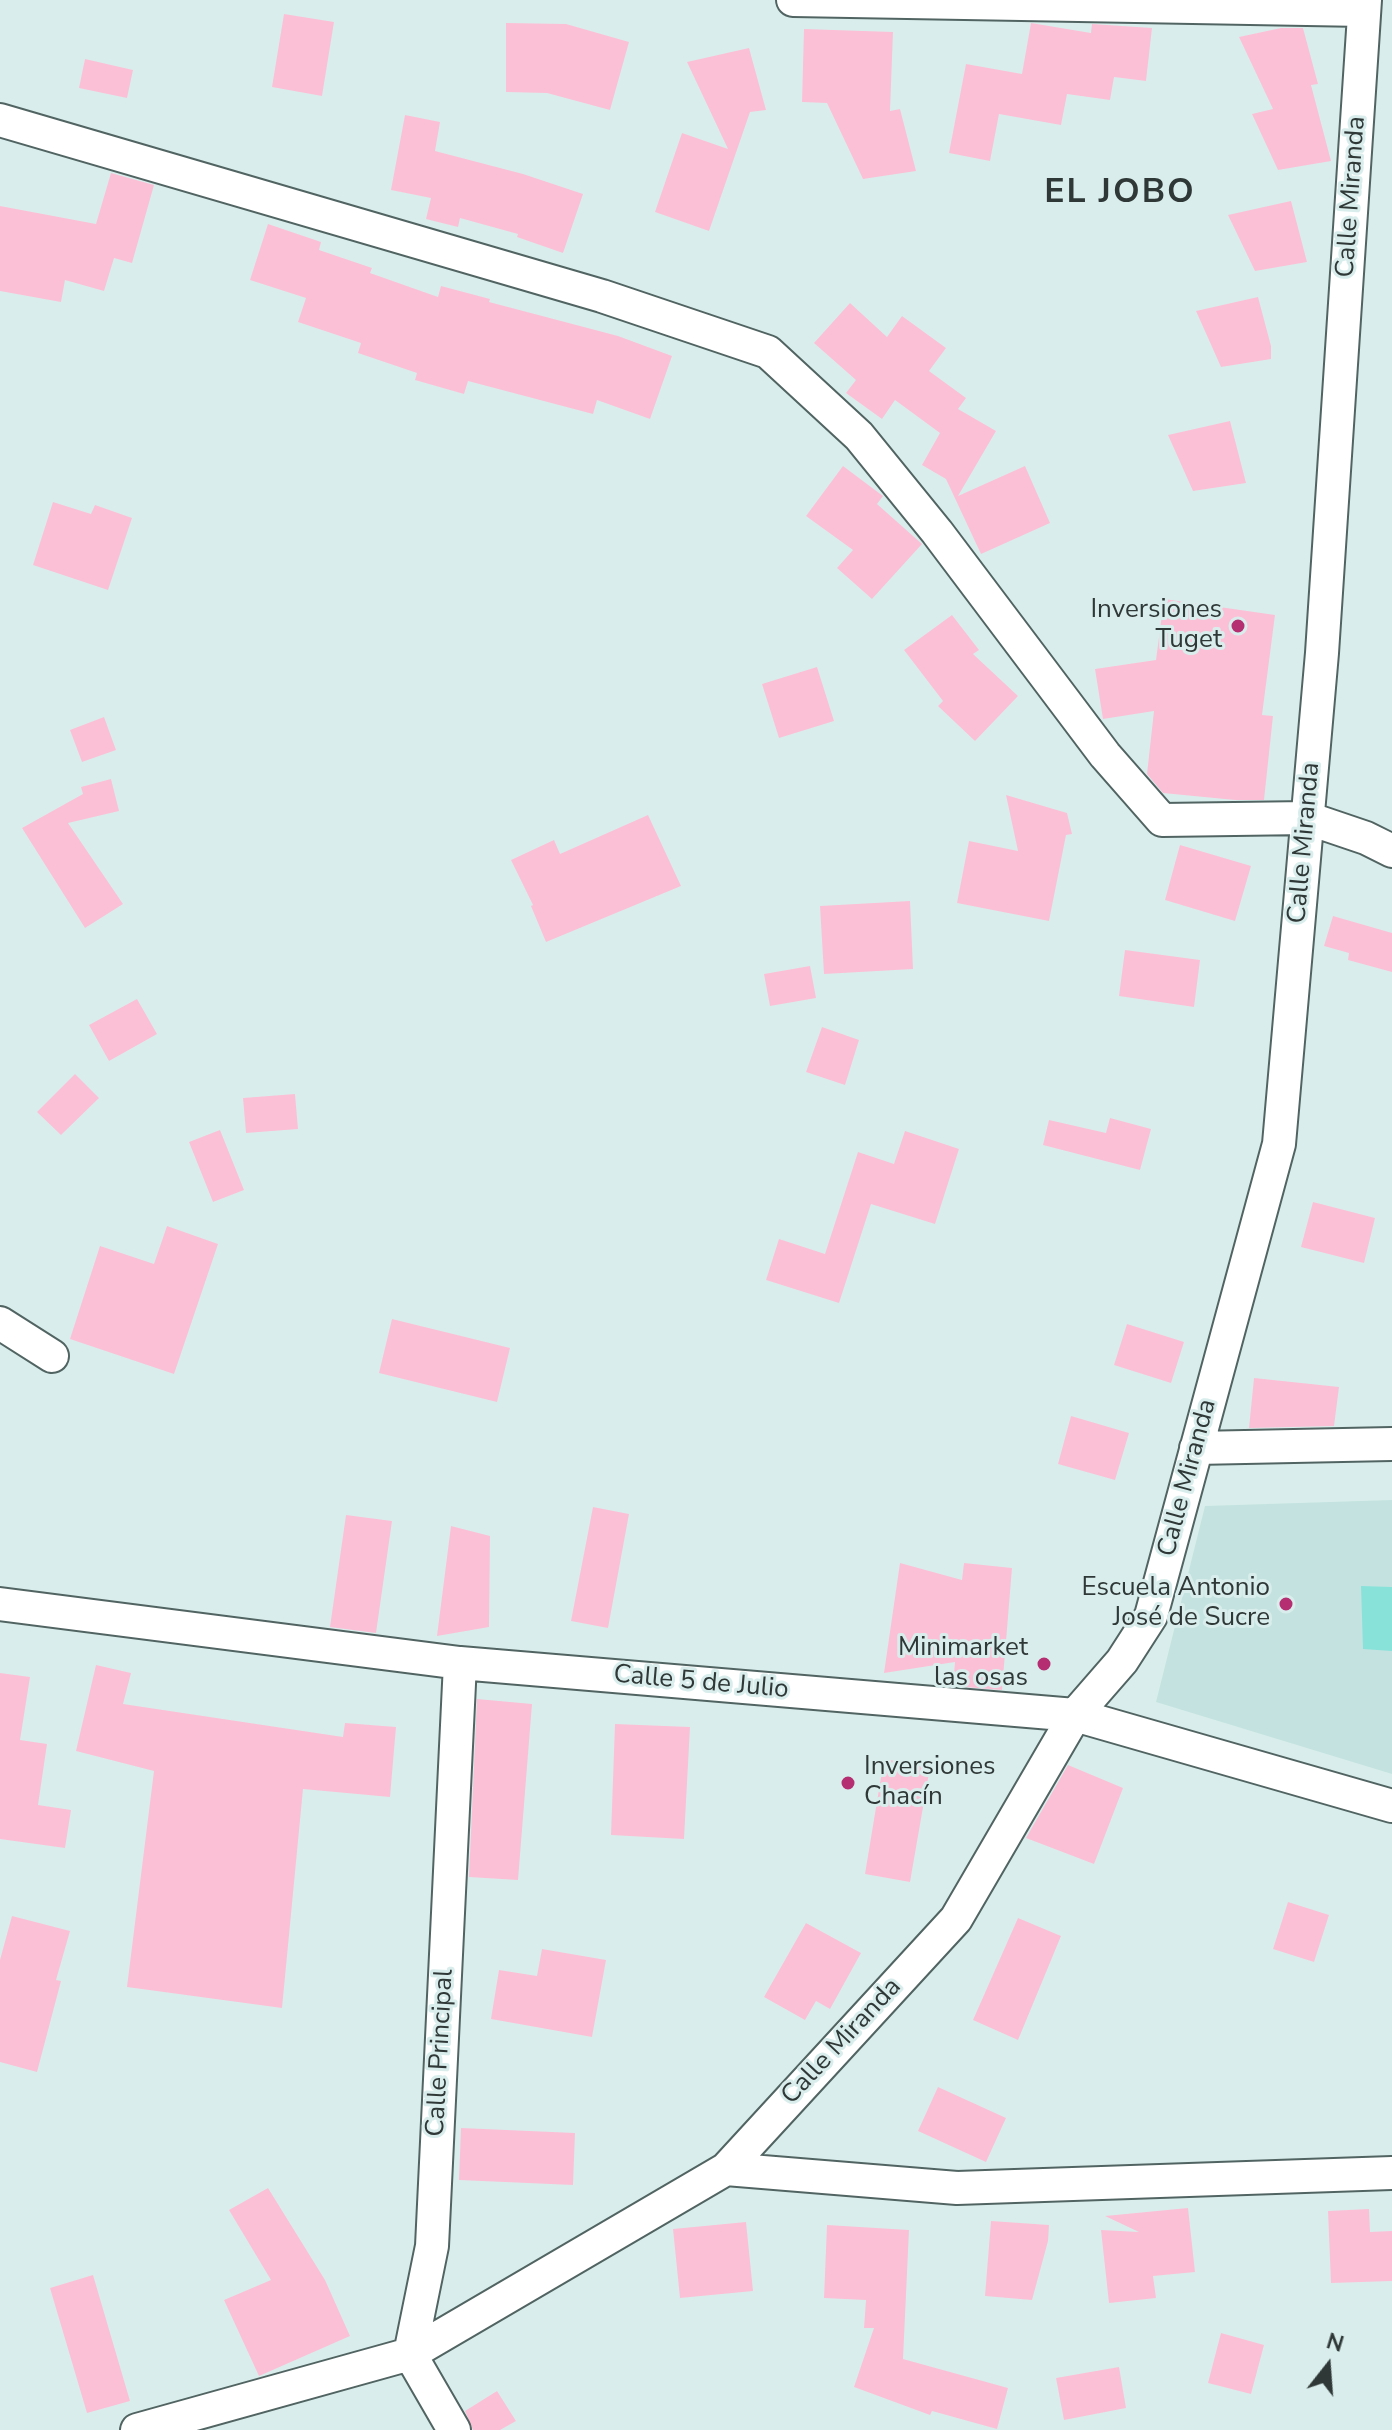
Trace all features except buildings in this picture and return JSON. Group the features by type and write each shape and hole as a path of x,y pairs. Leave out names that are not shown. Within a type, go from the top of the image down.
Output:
{"street":[{"path":"793,0 1365,5"},
{"name":"Calle Miranda","path":"137,2430 410,2354 726,2169 956,1919 1075,1715 1122,1661 1151,1616 1279,1144 1322,653 1365,5"},
{"path":"0,120 587,291 768,352 859,436 937,532 1105,755 1162,820 1307,818 1366,838 1392,851"},
{"path":"0,1323 52,1356"},
{"path":"1196,1448 1392,1444"},
{"name":"Calle 5 de Julio","path":"0,1604 460,1663 1075,1715 1392,1806"},
{"name":"Calle Principal","path":"410,2354 432,2246 460,1663"},
{"path":"726,2169 957,2188 1392,2173"},
{"path":"410,2354 454,2430"}],"shaded area":[{"name":"Escuela Antonio José de Sucre","path":"1392,1500 1392,1774 1156,1702 1205,1506"},
{"path":"1361,1586 1392,1587 1392,1651 1363,1649"}],"place":[{"name":"Inversiones Tuget","path":"1238,626"},
{"name":"Escuela Antonio José de Sucre","path":"1286,1604"},
{"name":"Minimarket las osas","path":"1044,1664"},
{"name":"Inversiones Chacín","path":"848,1783"}],"district":[{"name":"EL JOBO","path":"1120,194"}]}
